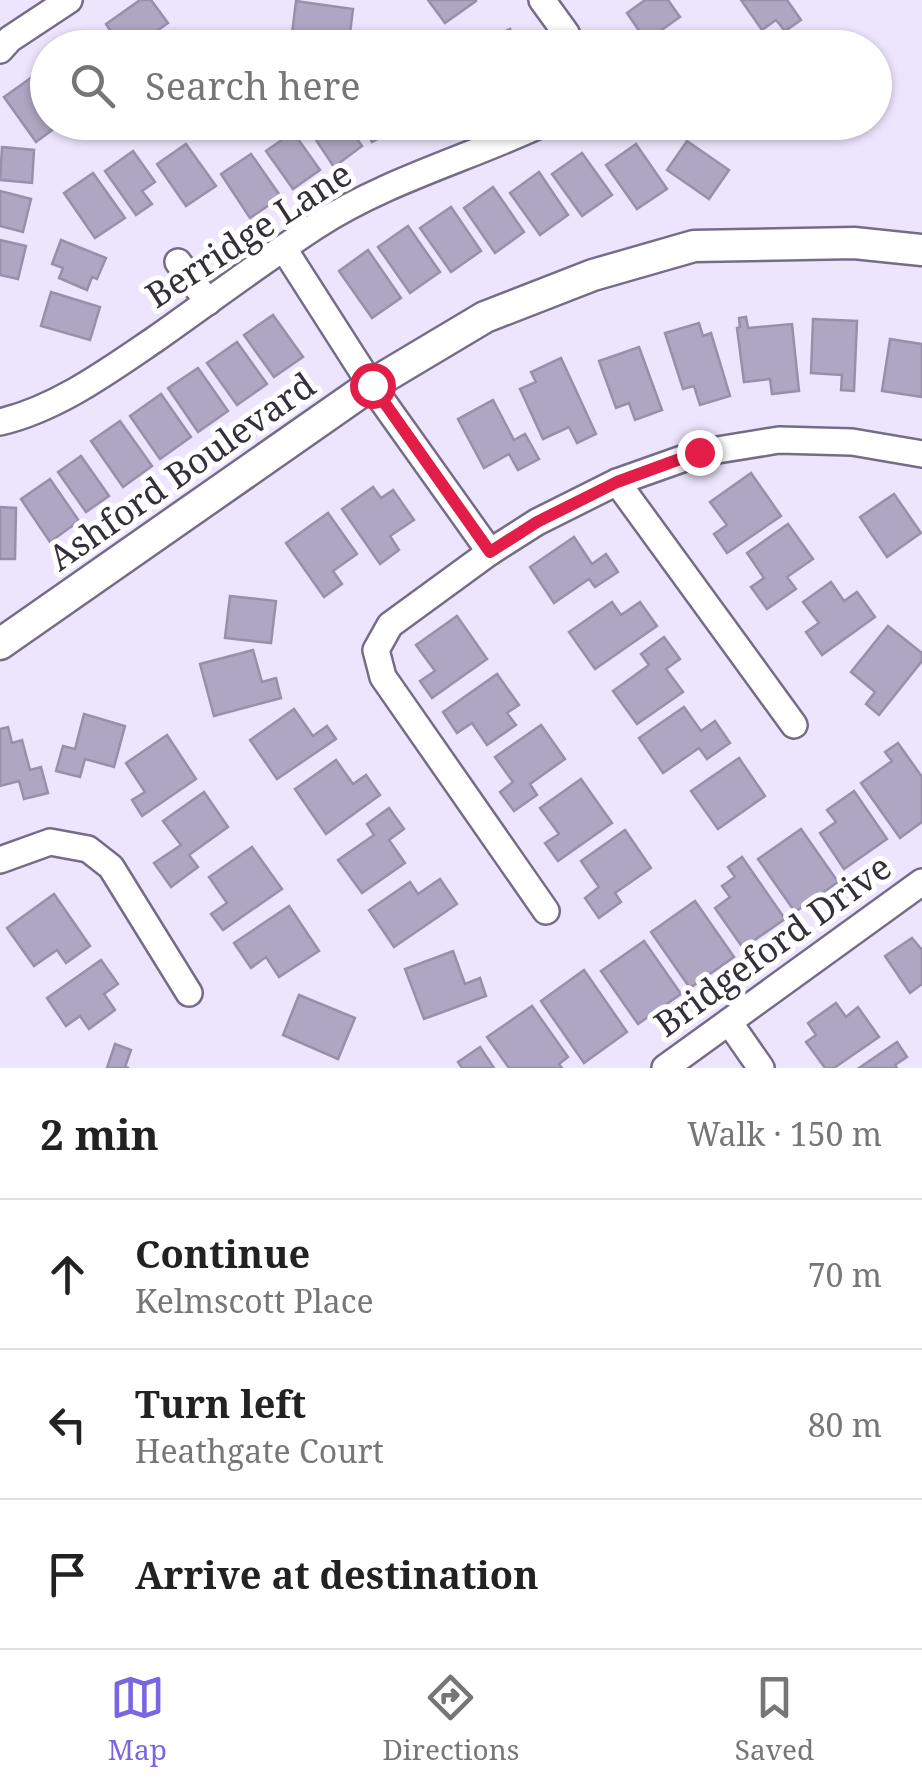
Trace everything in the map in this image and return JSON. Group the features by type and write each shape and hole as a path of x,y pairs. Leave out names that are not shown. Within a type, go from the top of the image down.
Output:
{"street":[{"path":"0,50 10,39 69,0"},
{"path":"542,0 564,30"},
{"name":"Berridge Lane","path":"0,422 21,417 99,378 319,224 396,183 507,140"},
{"name":"Ashford Boulevard","path":"0,644 372,385 486,317 593,276 694,246 854,243 922,250"},
{"path":"284,249 372,385 490,552"},
{"path":"178,262 208,302"},
{"path":"546,911 383,677 376,650 390,625 537,522 617,482 699,452 779,440 852,442 922,454"},
{"path":"617,482 794,725"},
{"path":"0,860 50,842 88,849 111,868 189,993"},
{"name":"Bridgeford Drive","path":"664,1068 922,882"},
{"path":"729,1022 762,1068"}],"building":[{"path":"140,0 151,0 168,23 158,30 110,30 106,24"},
{"path":"428,0 475,0 476,1 445,23"},
{"path":"645,0 668,0 680,17 662,30 639,30 627,13"},
{"path":"741,0 787,0 801,20 784,30 776,20 762,30"},
{"path":"296,1 353,9 350,30 292,30"},
{"path":"30,79 30,134 4,97"},
{"path":"282,140 299,140 320,170 293,189 266,151"},
{"path":"316,140 358,140 362,146 334,167"},
{"path":"687,141 729,170 709,199 667,170"},
{"path":"186,144 216,186 186,206 157,164"},
{"path":"636,144 667,189 637,209 606,165"},
{"path":"2,147 34,150 32,183 0,180"},
{"path":"133,151 155,182 142,191 152,204 136,215 105,171"},
{"path":"582,153 612,195 582,216 552,174"},
{"path":"251,154 281,197 250,218 221,174"},
{"path":"539,172 568,215 540,235 510,193"},
{"path":"93,173 125,218 95,238 64,193"},
{"path":"493,187 524,232 495,253 464,208"},
{"path":"0,191 31,199 23,232 0,226"},
{"path":"451,207 481,251 451,272 420,228"},
{"path":"408,226 440,272 410,293 378,247"},
{"path":"0,240 26,246 18,279 0,275"},
{"path":"61,240 106,258 87,290 59,278 63,268 52,264"},
{"path":"368,250 401,298 372,318 339,271"},
{"path":"51,292 100,307 90,340 41,326"},
{"path":"273,315 303,357 274,377 244,335"},
{"path":"746,317 748,328 792,324 799,391 772,394 770,379 744,382 737,328 739,318"},
{"path":"813,319 857,321 854,391 841,390 842,375 811,373"},
{"path":"699,323 703,336 711,333 730,396 700,405 694,386 683,389 665,333"},
{"path":"890,339 922,344 922,397 882,391"},
{"path":"237,342 267,384 237,405 207,363"},
{"path":"639,347 662,410 635,420 629,403 616,408 599,361"},
{"path":"561,358 596,434 577,443 569,427 543,439 520,389 536,382 531,372"},
{"path":"198,368 228,411 198,432 168,388"},
{"path":"161,394 191,437 160,459 130,416"},
{"path":"493,400 514,440 525,434 539,459 518,470 509,454 484,468 458,419"},
{"path":"120,421 152,466 123,487 91,441"},
{"path":"81,456 109,496 86,512 58,472"},
{"path":"751,473 781,516 727,553 714,534 727,525 710,502"},
{"path":"50,479 79,521 50,542 21,499"},
{"path":"373,487 381,498 393,490 414,520 390,536 399,550 380,564 342,509"},
{"path":"894,494 921,533 887,557 860,517"},
{"path":"0,507 16,508 15,559 0,559"},
{"path":"328,513 357,554 333,571 342,584 324,597 286,543"},
{"path":"788,524 813,559 787,577 796,589 767,609 751,587 764,578 747,553"},
{"path":"574,537 592,564 606,554 618,572 595,587 589,579 554,603 530,567"},
{"path":"831,582 844,601 857,592 875,617 822,655 806,632 819,623 803,602"},
{"path":"230,596 276,601 271,643 225,638"},
{"path":"612,602 621,615 640,602 657,626 595,669 569,632"},
{"path":"457,616 487,659 432,698 420,681 435,671 416,645"},
{"path":"888,626 922,653 922,661 879,715 866,704 875,692 851,672"},
{"path":"664,637 680,659 666,669 683,692 637,724 613,691 649,665 641,654"},
{"path":"253,650 262,682 276,678 281,698 214,716 200,664"},
{"path":"497,674 519,705 507,713 516,725 487,745 472,723 457,733 443,712"},
{"path":"684,707 701,731 715,721 730,743 707,759 699,748 663,773 639,738"},
{"path":"294,709 313,736 327,726 336,739 277,779 250,740"},
{"path":"84,714 125,726 114,767 85,759 80,777 56,771 63,746 75,749"},
{"path":"541,725 565,759 530,784 537,795 514,811 500,792 513,782 495,757"},
{"path":"8,727 12,743 22,740 30,770 41,767 48,793 24,799 19,781 0,786 0,729"},
{"path":"167,735 196,779 142,816 132,800 145,792 126,763"},
{"path":"898,743 922,777 922,822 900,838 861,783 892,761 885,752"},
{"path":"739,758 765,796 718,829 691,791"},
{"path":"336,760 353,784 366,775 380,795 326,834 295,789"},
{"path":"581,779 612,823 558,861 545,843 559,834 540,808"},
{"path":"854,791 887,839 844,869 820,833 836,822 827,810"},
{"path":"204,792 228,827 189,855 198,867 171,887 154,863 181,845 163,821"},
{"path":"389,808 404,829 389,840 405,863 362,893 338,860 374,835 367,824"},
{"path":"801,829 838,882 795,912 758,859"},
{"path":"625,830 651,868 615,893 621,902 599,918 585,898 599,887 581,861"},
{"path":"252,847 282,889 223,930 211,914 227,903 209,877"},
{"path":"742,857 785,919 743,948 715,908 730,897 722,886 735,877 728,867"},
{"path":"440,879 457,904 394,947 369,910 410,882 418,894"},
{"path":"54,894 90,946 66,963 57,950 34,966 7,928"},
{"path":"695,901 734,957 690,988 651,932"},
{"path":"289,906 319,951 279,977 266,957 251,968 234,943"},
{"path":"912,938 922,950 922,984 910,993 885,956"},
{"path":"644,941 681,994 638,1024 601,971"},
{"path":"453,951 465,984 480,978 486,996 424,1019 405,969"},
{"path":"101,960 118,984 104,994 115,1010 89,1029 80,1016 66,1026 47,998"},
{"path":"584,970 627,1032 584,1063 541,1001"},
{"path":"299,995 355,1018 338,1059 283,1035"},
{"path":"836,1003 846,1017 858,1007 879,1037 834,1068 825,1068 806,1042 816,1035 808,1023"},
{"path":"532,1006 568,1057 559,1064 562,1068 509,1068 487,1037"},
{"path":"897,1042 907,1057 895,1065 897,1068 859,1068"},
{"path":"115,1044 131,1050 125,1067 129,1068 107,1068"},
{"path":"480,1047 494,1068 462,1068 458,1062"}],"route":[{"path":"372,385 490,552 537,522 617,482 699,452"}]}
